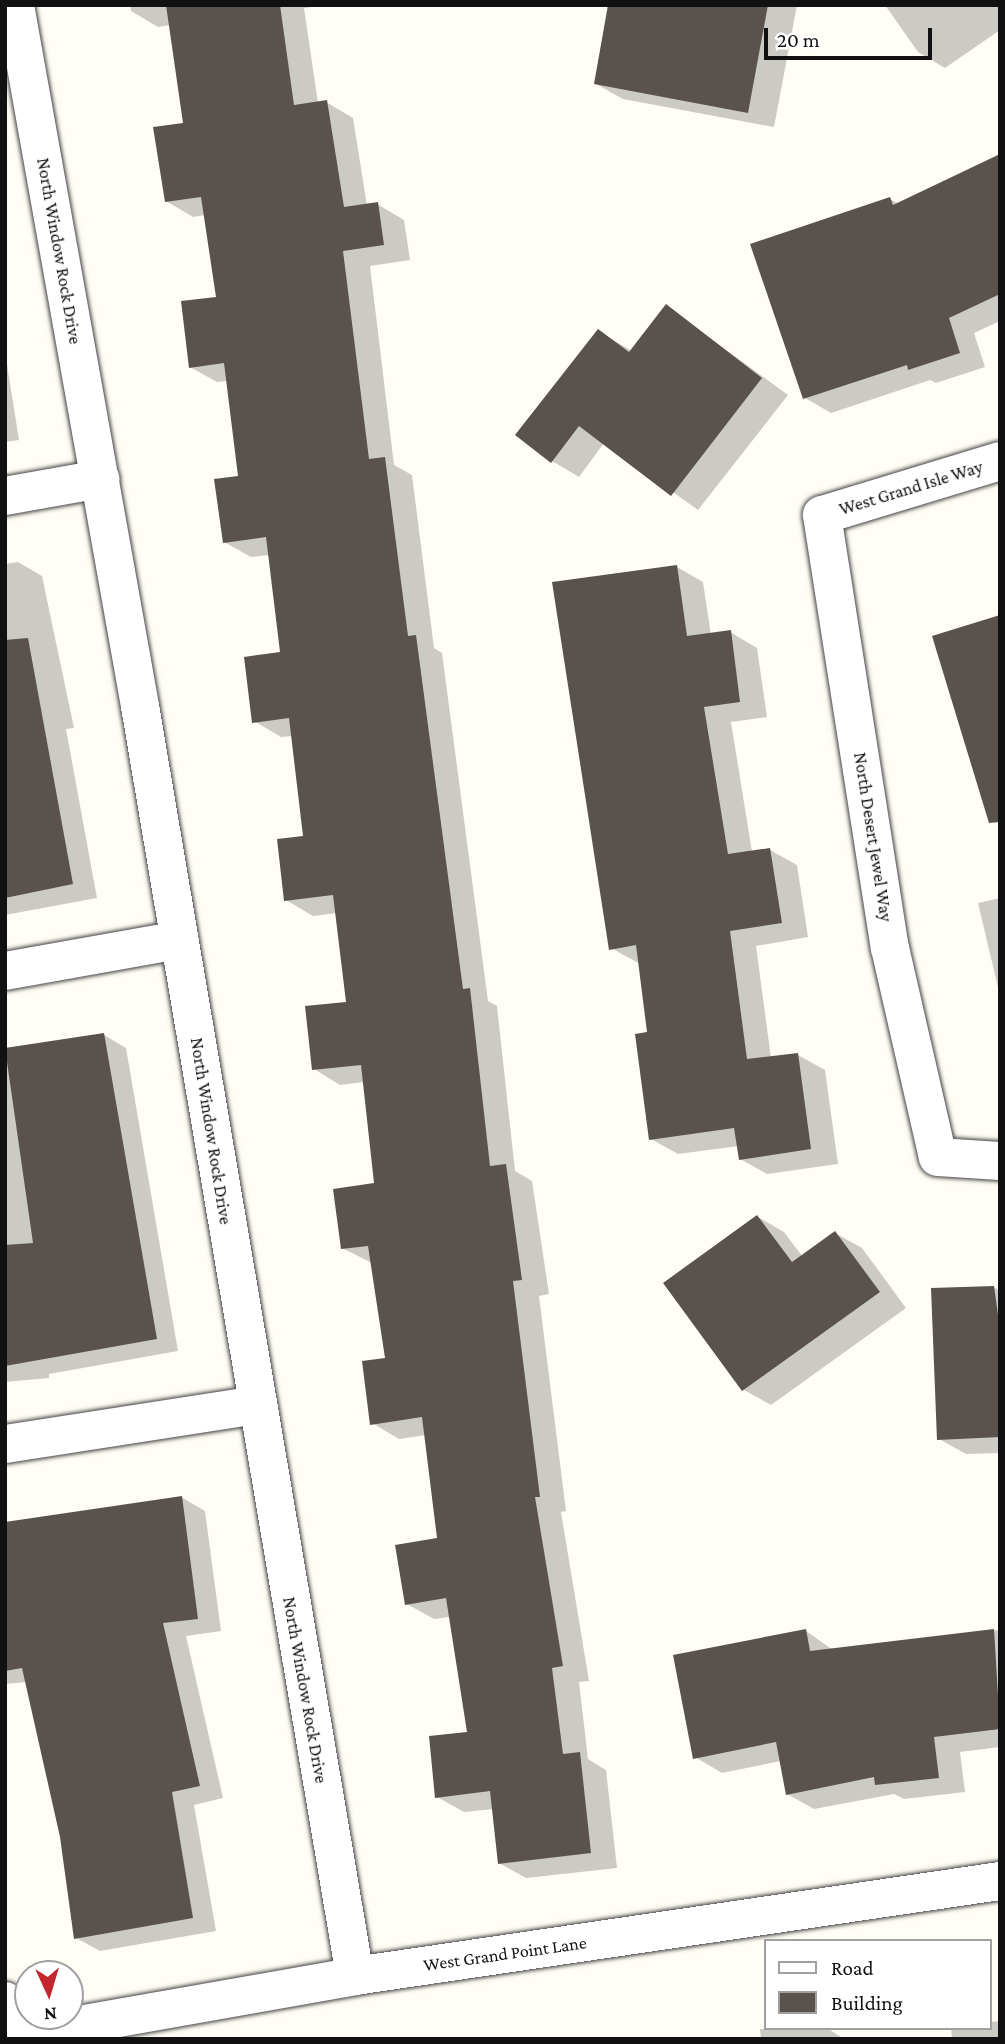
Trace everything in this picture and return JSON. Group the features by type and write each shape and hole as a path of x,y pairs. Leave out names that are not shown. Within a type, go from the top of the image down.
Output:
{"street":[{"name":"North Window Rock Drive","path":"13,17 100,479 355,1976"},
{"name":"West Grand Isle Way","path":"822,515 1000,461"},
{"path":"5,496 100,479"},
{"name":"North Desert Jewel Way","path":"822,515 890,948 938,1157 1000,1161"},
{"path":"5,971 180,940"},
{"path":"5,1444 256,1405"},
{"name":"West Grand Point Lane","path":"7,2025 1000,1881"}],"building":[{"path":"166,5 280,5 294,105 327,100 344,207 378,202 384,245 343,251 369,459 385,457 408,636 416,635 463,989 470,988 490,1166 506,1164 522,1280 513,1281 540,1497 535,1497 563,1666 552,1668 563,1754 580,1752 591,1853 498,1864 490,1791 435,1798 429,1736 467,1732 446,1598 405,1605 395,1545 437,1538 422,1417 370,1425 362,1361 385,1358 368,1246 341,1249 333,1189 374,1183 361,1065 312,1070 305,1006 346,1002 333,895 284,901 277,839 303,836 289,718 252,723 244,657 280,652 266,537 223,543 214,479 238,476 224,363 189,368 181,301 216,297 201,197 165,202 153,127 183,123"},
{"path":"608,5 768,5 748,113 594,84"},
{"path":"1000,154 1000,294 949,318 960,353 908,370 907,365 803,399 750,244 890,197 893,205"},
{"path":"666,304 762,378 671,496 579,426 551,463 515,435 598,329 629,352"},
{"path":"677,565 687,636 731,630 740,702 704,707 728,854 770,848 782,923 730,931 747,1059 798,1053 811,1149 739,1160 734,1128 649,1140 635,1034 647,1032 636,945 609,950 552,582"},
{"path":"1000,615 1000,822 989,823 932,636"},
{"path":"28,638 73,884 5,898 5,640"},
{"path":"104,1033 157,1339 5,1366 5,1245 33,1243 5,1048"},
{"path":"757,1215 792,1262 835,1231 880,1292 742,1391 663,1283"},
{"path":"994,1286 1000,1329 1000,1437 937,1440 931,1288"},
{"path":"182,1496 198,1619 163,1623 200,1786 172,1792 193,1918 74,1939 60,1837 22,1668 5,1671 5,1522"},
{"path":"806,1629 810,1651 994,1629 1000,1729 934,1737 939,1778 875,1785 874,1777 786,1795 776,1742 693,1759 673,1655"}]}
